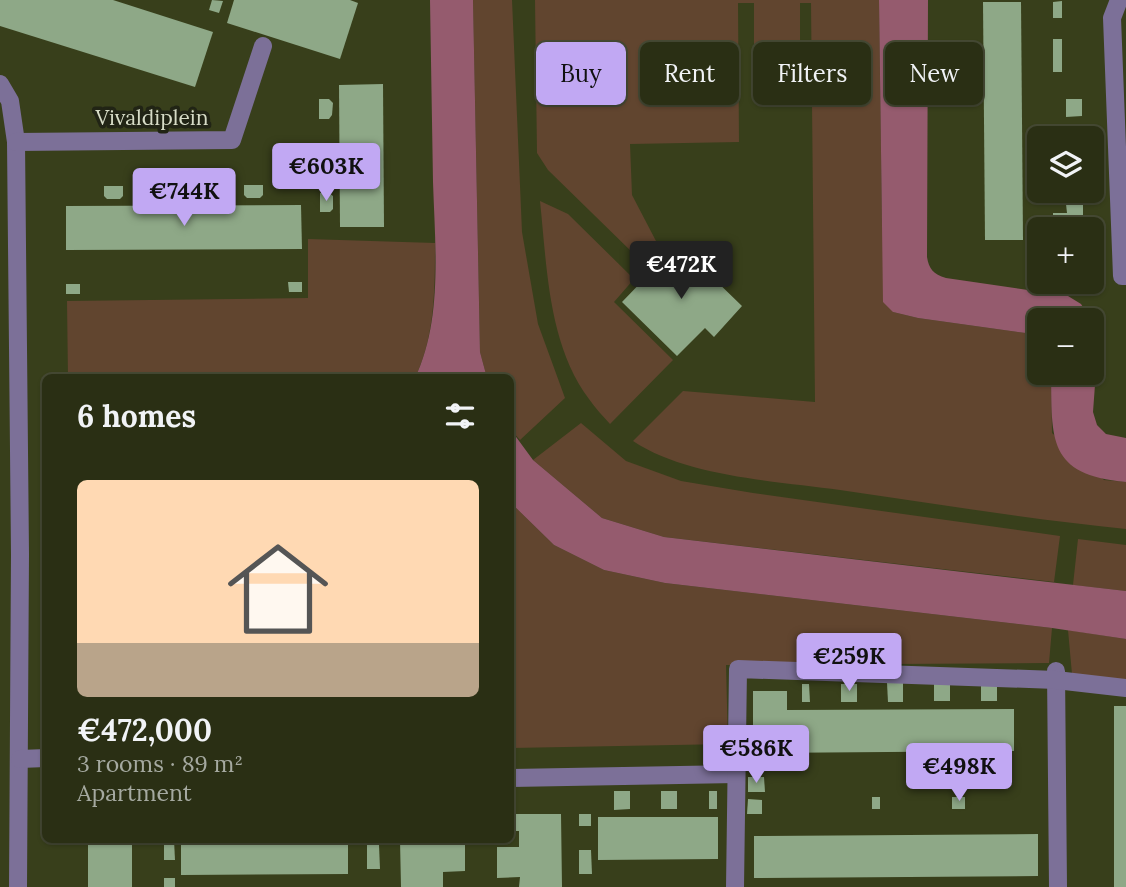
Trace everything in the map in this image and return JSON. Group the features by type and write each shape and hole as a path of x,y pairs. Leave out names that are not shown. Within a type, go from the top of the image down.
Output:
{"street":[{"path":"1119,0 1112,18 1122,276 1126,276"},
{"name":"Vivaldiplein","path":"16,142 232,140 264,46"},
{"path":"0,84 10,101 16,142 20,760 18,887"},
{"path":"0,404 19,403"},
{"path":"735,887 738,669 1056,676 1126,688"},
{"path":"1056,676 1058,887"},
{"path":"20,760 42,758"},
{"path":"514,778 736,774"}],"shaded area":[{"path":"430,0 473,0 480,352 486,374 417,374 424,355 434,307 436,257"},
{"path":"473,0 512,0 522,232 538,324 565,398 520,440 514,433 514,374 486,374 480,352"},
{"path":"535,0 879,0 882,226 893,312 1027,333 1027,385 1051,385 1052,433 1104,480 1126,482 1126,529 733,476 679,463 633,441 683,391 815,402 812,105 871,105 871,42 811,42 811,3 800,3 800,42 754,42 754,3 738,3 738,42 640,42 640,105 739,105 739,142 630,144 632,195 656,241 635,255 548,170 537,153 536,105 626,105 626,42 536,42 536,76"},
{"path":"879,0 928,0 928,42 885,42 885,105 928,105 927,257 930,268 946,278 1027,290 1027,294 1068,296 1084,308 1027,308 1027,333 918,318 893,312 883,302"},
{"path":"540,201 568,214 634,279 614,302 673,360 610,424 596,409 575,377 557,330 548,278"},
{"path":"308,239 435,243 430,329 417,374 68,374 67,301 308,298"},
{"path":"1051,385 1095,385 1093,412 1097,425 1106,434 1126,438 1126,482 1100,478 1081,471 1068,462 1059,450 1052,417"},
{"path":"581,423 626,461 681,481 1060,536 1054,582 664,537 602,518 533,460"},
{"path":"514,434 533,460 602,518 664,537 1126,591 1126,639 665,583 604,570 554,545 514,506"},
{"path":"514,506 554,545 604,570 665,583 1052,628 1049,663 726,665 728,744 514,748"},
{"path":"1078,539 1126,545 1126,591 1073,585"},
{"path":"1068,630 1126,639 1126,681 1072,674"}],"building":[{"path":"0,0 113,0 213,32 195,87 0,26"},
{"path":"212,0 223,1 219,13 209,10"},
{"path":"234,0 350,0 358,3 340,59 227,23"},
{"path":"1062,1 1062,18 1053,18 1053,2"},
{"path":"983,2 1021,2 1023,240 985,240"},
{"path":"1053,39 1062,39 1062,72 1053,72"},
{"path":"383,84 384,227 340,227 339,85"},
{"path":"319,99 329,99 333,103 329,119 319,119"},
{"path":"1066,99 1082,99 1082,116 1066,117"},
{"path":"319,146 333,149 333,162 329,166 320,166"},
{"path":"197,185 217,185 217,195 213,199 201,199 197,195"},
{"path":"244,185 263,185 263,195 260,198 247,198 244,195"},
{"path":"104,186 123,186 123,196 120,199 107,199 104,196"},
{"path":"150,186 170,186 170,195 166,199 154,199"},
{"path":"320,193 333,196 333,209 330,212 320,212"},
{"path":"1083,203 1083,217 1053,217 1053,213 1067,213 1066,204"},
{"path":"301,205 302,249 66,250 66,206"},
{"path":"678,244 742,306 714,337 705,328 677,356 622,302"},
{"path":"288,282 302,282 302,292 289,292"},
{"path":"66,284 80,284 80,294 66,294"},
{"path":"887,683 903,683 903,702 888,702"},
{"path":"934,683 950,683 950,701 934,701"},
{"path":"981,683 997,683 997,701 981,701"},
{"path":"802,684 809,684 810,702 802,702"},
{"path":"841,684 857,684 857,702 841,702"},
{"path":"753,691 787,691 787,710 1014,709 1014,751 753,753"},
{"path":"1114,706 1126,706 1126,887 1114,887"},
{"path":"748,777 764,777 765,792 748,792"},
{"path":"614,791 630,791 630,809 614,810"},
{"path":"661,791 677,791 677,809 661,809"},
{"path":"709,791 717,791 717,809 709,809"},
{"path":"872,797 880,797 880,809 872,809"},
{"path":"952,797 965,797 965,809 952,809"},
{"path":"748,799 762,800 762,814 747,814"},
{"path":"514,814 561,814 562,887 519,887 520,877 497,878 497,847 519,847 519,831 514,831"},
{"path":"579,814 591,814 591,826 579,826"},
{"path":"598,817 718,817 718,859 598,860"},
{"path":"1038,834 1038,876 754,878 754,836"},
{"path":"88,843 132,843 132,887 88,887"},
{"path":"164,843 174,843 175,860 164,860"},
{"path":"181,843 348,843 348,874 181,875"},
{"path":"400,843 465,843 465,871 443,872 443,887 401,887"},
{"path":"367,845 379,845 380,869 367,869"},
{"path":"579,850 591,850 592,874 579,874"},
{"path":"164,878 175,878 175,887 164,887"}]}
